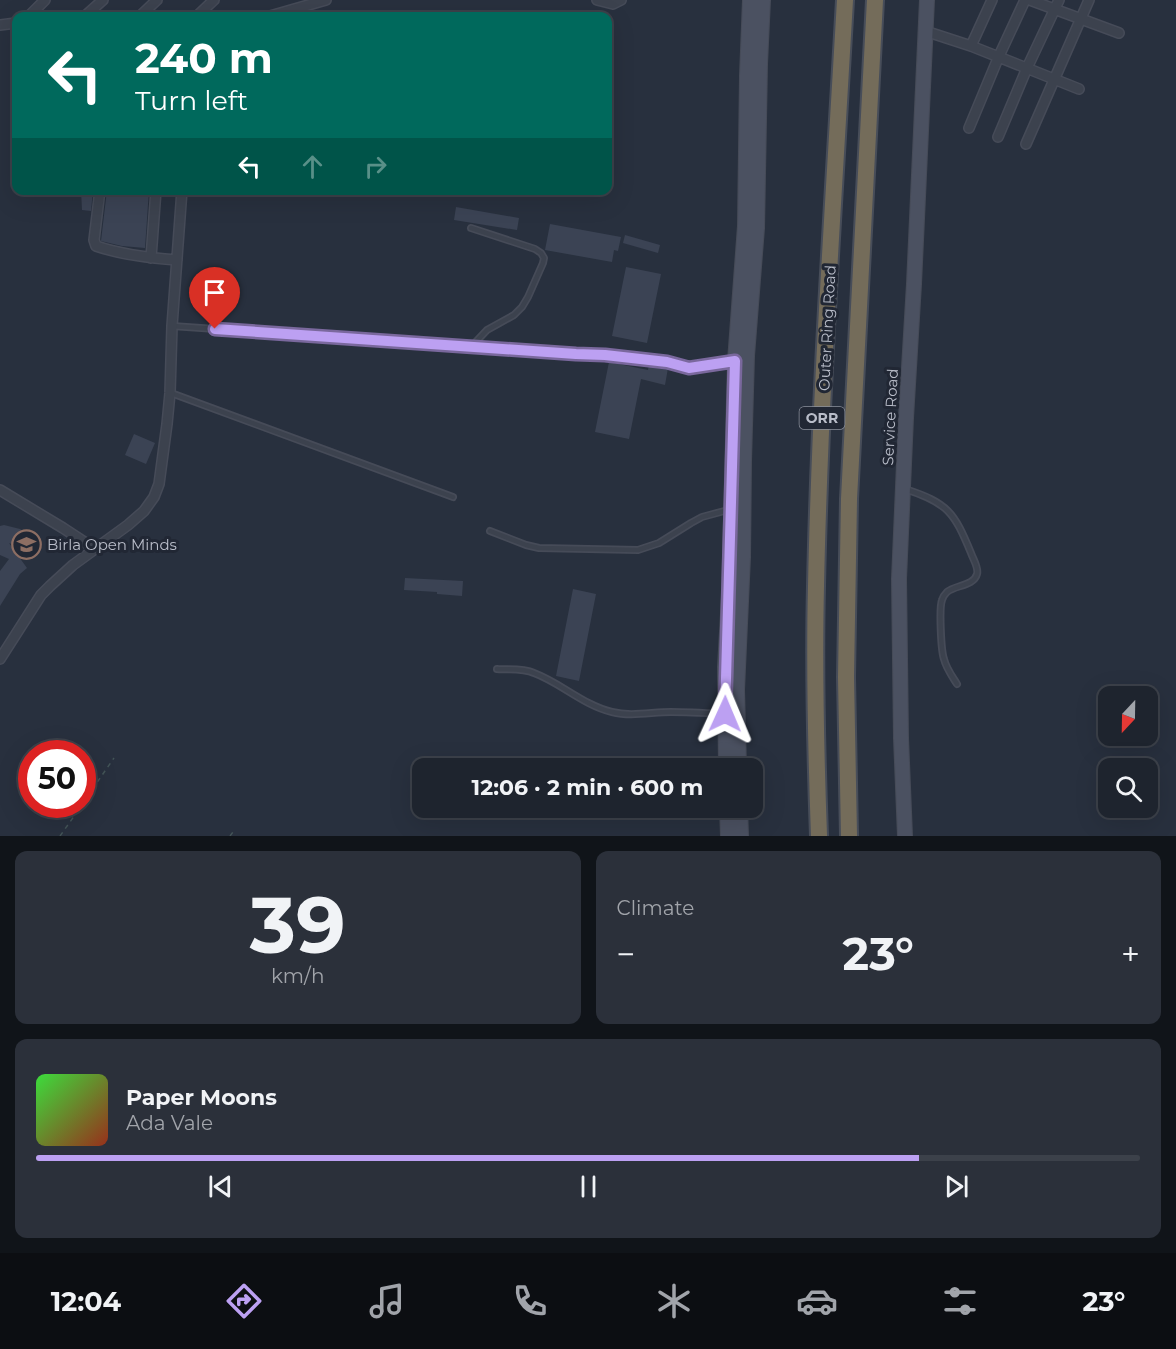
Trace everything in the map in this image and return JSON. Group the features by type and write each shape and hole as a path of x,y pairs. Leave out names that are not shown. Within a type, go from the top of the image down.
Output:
{"highway":[{"name":"Outer Ring Road","path":"819,836 816,677 817,543 845,0"},
{"name":"Outer Ring Road","path":"849,836 846,644 849,500 875,0"}],"main road":[{"path":"726,758 725,714 735,361 745,226 750,0"},
{"path":"739,758 737,698 744,557 747,356 757,228 763,0"},
{"name":"Service Road","path":"905,836 899,579 927,0"},
{"path":"727,818 728,836"},
{"path":"740,818 741,836"}],"street":[{"path":"32,12 45,0"},
{"path":"90,12 103,0"},
{"path":"144,12 157,0"},
{"path":"201,12 214,0"},
{"path":"597,0 613,4 621,0"},
{"path":"971,46 992,0"},
{"path":"969,128 1025,0"},
{"path":"1030,0 1057,4 1080,19 1119,33"},
{"path":"1026,144 1089,0"},
{"path":"284,12 322,1"},
{"path":"998,137 1057,4"},
{"path":"925,31 999,56 1079,89"},
{"path":"98,195 94,240 96,246 151,258 177,260"},
{"path":"151,258 156,195"},
{"path":"0,659 41,595 73,565 144,511 154,497 161,471 170,393 172,326 182,195"},
{"path":"0,490 95,549"}],"lane":[{"path":"471,228 535,249 544,258 522,307 514,315 487,330 471,347"},
{"path":"172,326 605,355 667,362 689,368 735,361"},
{"path":"170,393 453,497"},
{"path":"903,488 935,501 953,516 978,570 975,579 971,582 945,594 941,604 944,659 957,684"},
{"path":"490,531 539,548 638,550 659,543 702,517 731,509"},
{"path":"498,669 532,672 599,708 614,713 725,714"}],"path":[{"path":"96,784 114,758"},
{"path":"60,836 72,818"},
{"path":"230,836 233,832"}],"building":[{"path":"81,195 93,195 91,211 82,210"},
{"path":"106,195 149,195 145,248 101,241"},
{"path":"456,207 519,218 517,230 454,220"},
{"path":"550,224 621,237 618,251 614,250 612,262 545,250"},
{"path":"625,235 660,245 658,253 623,243"},
{"path":"626,267 661,274 647,343 612,336"},
{"path":"609,362 648,370 649,364 668,368 665,385 641,379 629,439 595,432"},
{"path":"134,434 155,443 146,464 125,455"},
{"path":"0,526 20,529 42,544 31,552 9,543 27,568 20,574 0,606 0,571 9,559 0,555"},
{"path":"405,578 463,581 462,596 404,590"},
{"path":"573,589 596,594 579,681 556,676"}],"place":[{"name":"Birla Open Minds","path":"26,544"}],"route":[{"path":"215,329 605,355 667,362 689,368 735,361 725,714"}]}
